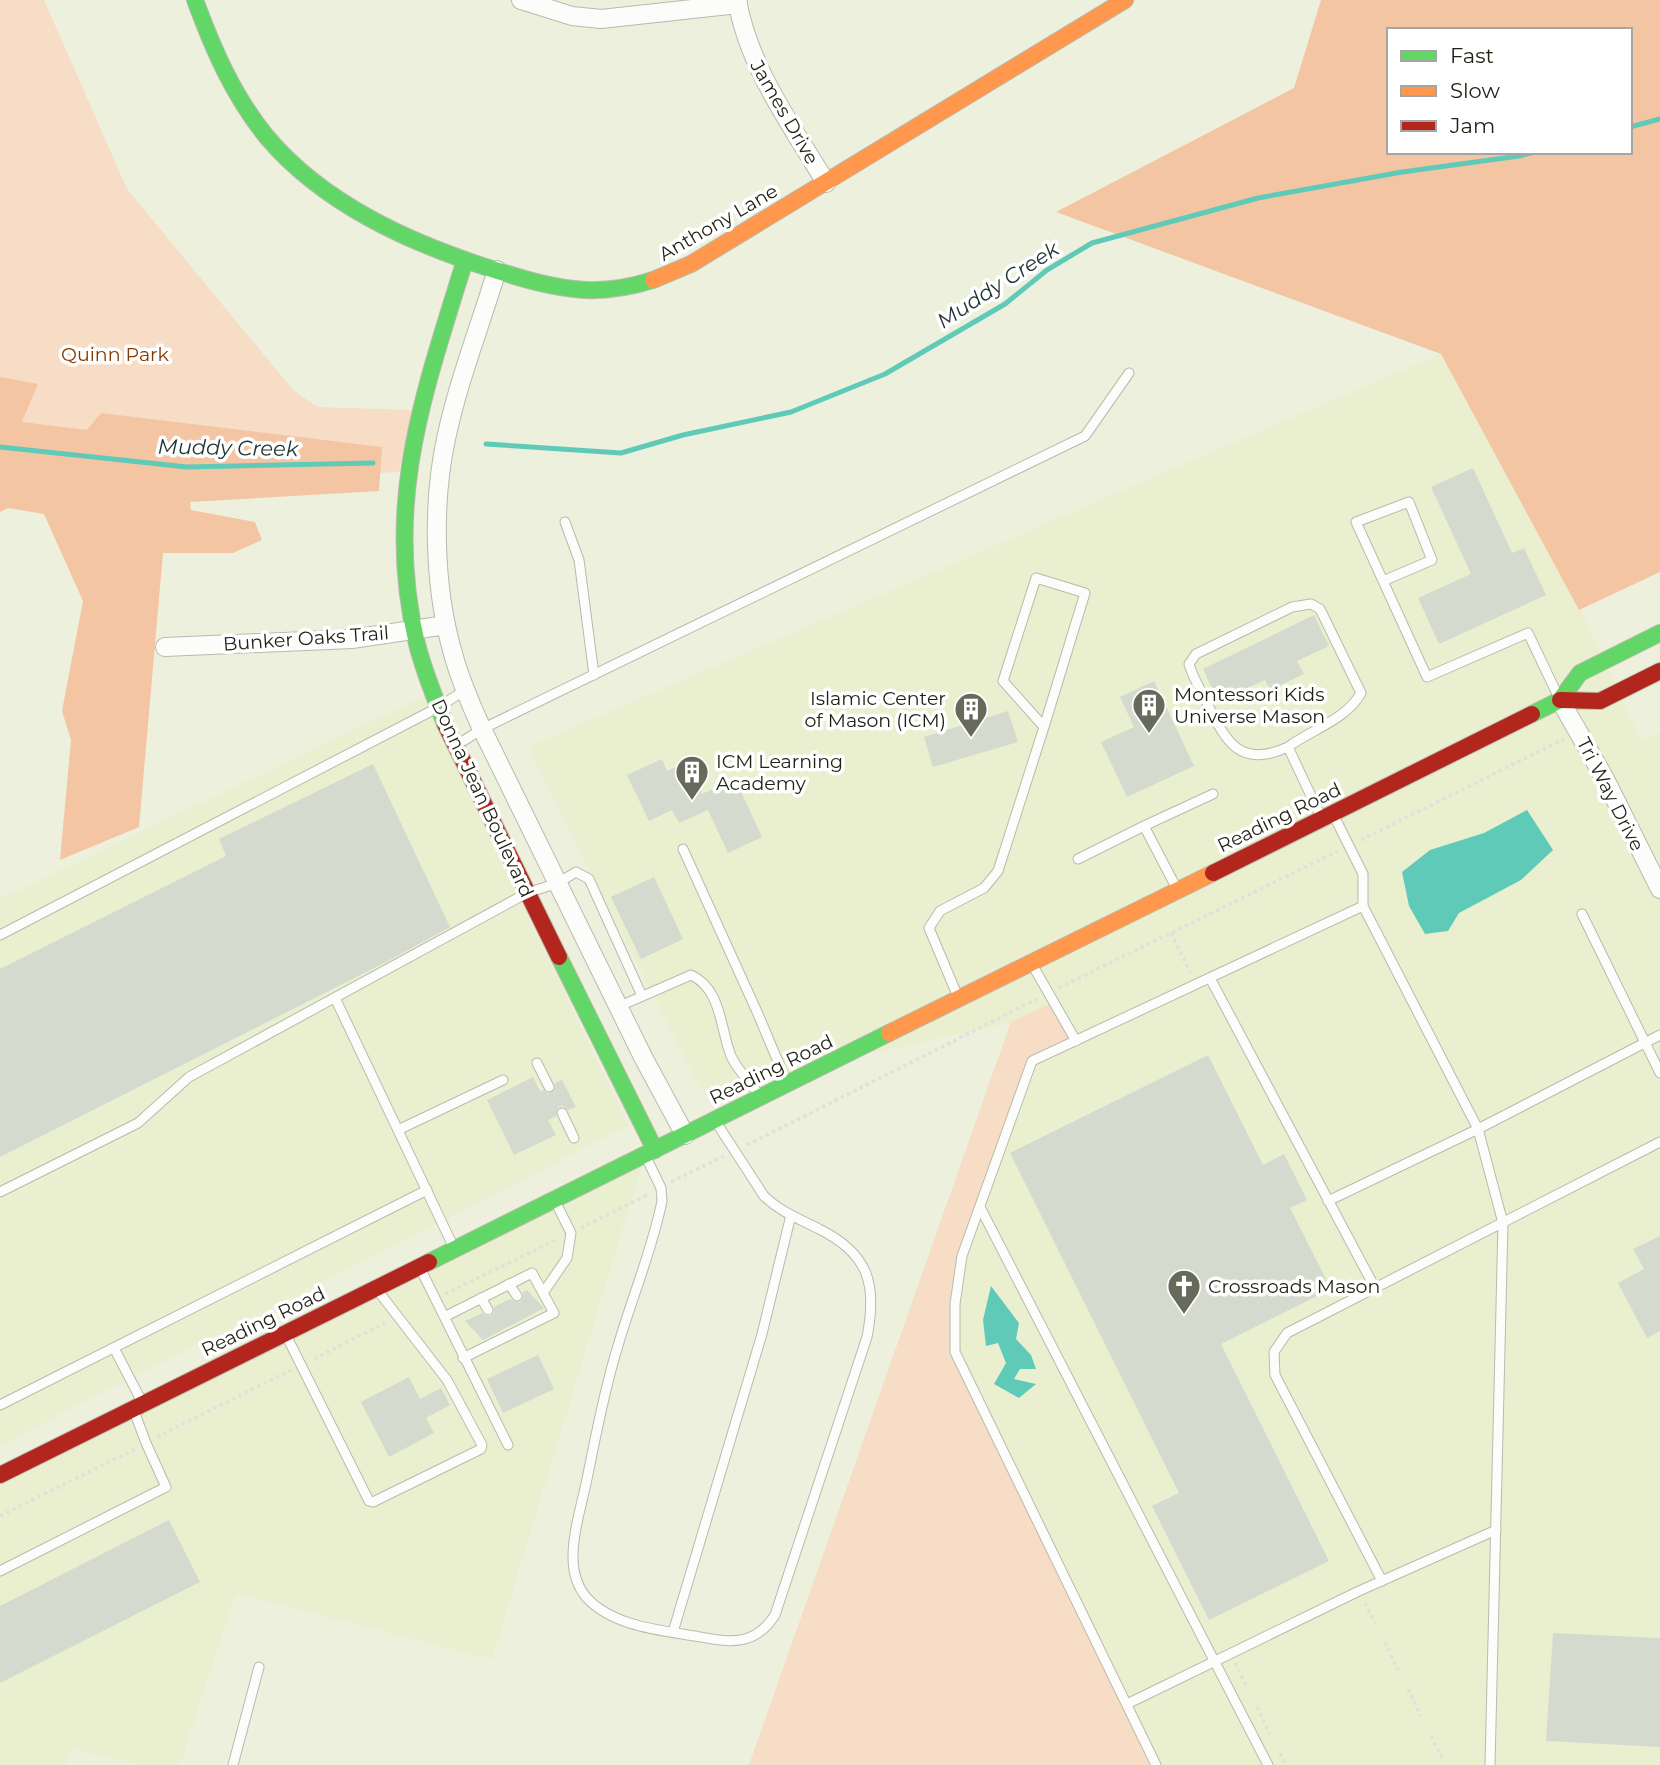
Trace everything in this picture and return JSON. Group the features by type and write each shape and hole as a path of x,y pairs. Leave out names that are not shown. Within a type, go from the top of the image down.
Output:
{"street":[{"name":"Anthony Lane","path":"195,0 220,65 241,102 284,156 305,175 350,208 386,229 497,270 586,291 614,291 667,277 1125,0"},
{"path":"521,0 572,16 601,19 738,2"},
{"name":"James Drive","path":"738,2 748,47 759,72 825,183"},
{"name":"Donna Jean Boulevard","path":"465,260 418,417 408,471 405,555 414,629 427,678 455,746 650,1152"},
{"name":"Donna Jean Boulevard","path":"497,270 457,397 441,466 437,523 441,594 446,625 465,690 482,730 643,1057 685,1135"},
{"name":"Bunker Oaks Trail","path":"165,647 352,639 446,625"},
{"name":"Reading Road","path":"0,1475 1560,700 1580,673 1660,633"},
{"name":"Reading Road","path":"1560,700 1600,701 1660,671"},
{"name":"Tri Way Drive","path":"1560,700 1590,751 1660,889"}],"lane":[{"path":"455,746 482,730 1085,436 1129,373"},
{"path":"1383,581 1432,560 1409,502 1356,522 1383,581 1427,677 1528,633 1560,700"},
{"path":"565,522 579,559 594,675"},
{"path":"959,999 929,928 940,911 984,888 998,871 1044,727 1085,593 1036,578 1003,681 1044,727"},
{"path":"1311,604 1320,609 1361,693 1356,703 1346,711 1288,747 1265,754 1238,752 1224,736 1189,664 1196,654 1292,607 1311,604"},
{"path":"0,935 439,708 465,690"},
{"path":"1288,747 1363,873 1363,906 1478,1129 1503,1223 1490,1765"},
{"path":"1078,859 1213,793"},
{"path":"1144,826 1178,891"},
{"path":"682,849 787,1084"},
{"path":"0,1192 138,1123 189,1077 527,893 558,883 576,872 589,879 642,996"},
{"path":"1156,1765 955,1352 955,1304 962,1256 1032,1061 1363,906"},
{"path":"1582,914 1660,1073"},
{"path":"1031,963 1076,1041"},
{"path":"620,1006 691,975 700,980 716,1001 732,1058 761,1097"},
{"path":"1210,978 1375,1288"},
{"path":"335,998 455,1249"},
{"path":"1328,1201 1478,1129 1660,1035"},
{"path":"537,1063 549,1087"},
{"path":"398,1130 503,1080"},
{"path":"562,1113 574,1138"},
{"path":"650,1152 660,1188 659,1212 608,1379 576,1529 573,1557 578,1584 585,1596 620,1619 673,1632 729,1641 756,1636 767,1628 775,1615 789,1576 867,1336 872,1295 863,1269 846,1247 824,1231 774,1206 764,1196 715,1120"},
{"path":"1382,1581 1275,1375 1274,1352 1287,1333 1660,1142"},
{"path":"0,1405 427,1190"},
{"path":"544,1293 567,1258 571,1233 555,1200"},
{"path":"980,1207 1268,1765"},
{"path":"673,1632 762,1334 791,1215"},
{"path":"419,1267 437,1298 463,1358 508,1445"},
{"path":"446,1316 531,1273 554,1313 533,1319 463,1358"},
{"path":"509,1284 517,1296"},
{"path":"286,1333 369,1501 373,1502 481,1449 482,1444 447,1380 377,1288"},
{"path":"481,1298 488,1310"},
{"path":"0,1571 166,1487 146,1443 138,1406 114,1348"},
{"path":"1127,1704 1382,1581 1496,1530"},
{"path":"233,1765 259,1667"}],"path":[{"path":"437,1298 1563,740"},
{"path":"1171,933 1194,978"},
{"path":"0,1516 397,1317"},
{"path":"1361,1595 1375,1623"},
{"path":"1385,1642 1398,1670"},
{"path":"1234,1661 1247,1687"},
{"path":"1408,1689 1421,1716"},
{"path":"1257,1707 1270,1734"},
{"path":"1431,1736 1444,1761"},
{"path":"1280,1753 1286,1765"}],"shaded area":[{"path":"1321,0 1660,0 1660,572 1579,610 1441,354 1056,212 1294,88"},
{"path":"1458,346 1641,740 1660,731 1660,1765 749,1765 1010,1023 701,1091 528,747"},
{"path":"0,377 38,384 22,422 87,430 101,413 382,447 379,491 190,502 191,510 255,522 262,540 233,553 163,553 139,827 60,860 71,740 62,711 83,601 44,514 8,508 0,512"},
{"path":"423,697 628,1126 0,1445 0,899"},
{"path":"645,1155 492,1659 235,1594 180,1765 139,1765 70,1749 66,1765 0,1765 0,1475"}],"green space":[{"name":"Quinn Park","path":"0,0 44,0 127,189 293,390 317,407 412,410 399,472 163,483 0,438"},
{"path":"1054,1002 1076,1041 1032,1061 962,1256 955,1352 1156,1765 749,1765 1011,1022"}],"water":[{"path":"1527,810 1553,850 1521,880 1459,913 1448,931 1425,934 1409,906 1402,872 1430,850 1484,833"},
{"path":"991,1286 1019,1323 1016,1339 1031,1355 1036,1369 1020,1369 1014,1379 1036,1384 1019,1398 994,1384 1006,1363 998,1343 986,1346 983,1320"}],"building":[{"path":"1473,468 1512,553 1524,548 1546,595 1439,644 1418,598 1471,574 1431,487"},
{"path":"1314,615 1329,646 1297,661 1304,674 1270,690 1265,680 1218,702 1203,669"},
{"name":"Montessori Kids Universe Mason","path":"1154,681 1194,766 1127,797 1101,742 1134,727 1120,697"},
{"name":"Islamic Center of Mason (ICM)","path":"1008,711 1018,742 933,767 924,737"},
{"name":"ICM Learning Academy","path":"662,759 667,771 687,762 702,794 735,779 762,837 728,853 708,810 679,823 672,810 649,821 627,775"},
{"path":"373,764 450,927 0,1157 0,969 226,856 219,839"},
{"path":"654,877 683,939 641,959 611,897"},
{"name":"Crossroads Mason","path":"1208,1055 1263,1165 1284,1154 1307,1200 1290,1208 1331,1289 1221,1344 1329,1561 1209,1620 1152,1506 1179,1493 1010,1153"},
{"path":"533,1077 540,1091 548,1094 554,1091 555,1083 562,1080 576,1107 568,1110 563,1106 558,1107 556,1116 548,1120 556,1135 514,1155 487,1100"},
{"path":"1660,1236 1660,1331 1647,1338 1618,1283 1644,1269 1633,1249"},
{"path":"527,1290 544,1308 483,1340 465,1321 482,1313 491,1316 494,1307 510,1299 520,1302 523,1292"},
{"path":"538,1355 554,1389 503,1413 487,1379"},
{"path":"409,1377 420,1399 441,1388 450,1405 426,1418 434,1433 389,1457 361,1402"},
{"path":"169,1520 200,1582 0,1683 0,1606"},
{"path":"1553,1633 1660,1638 1660,1747 1546,1741"}],"waterway":[{"name":"Muddy Creek","path":"1632,126 1660,119"},
{"name":"Muddy Creek","path":"486,444 621,453 683,435 791,412 885,374 1005,304 1047,270 1092,243 1258,198 1402,172 1527,154"},
{"name":"Muddy Creek","path":"0,447 187,467 373,463"}],"traffic: fast":[{"path":"195,0 225,71 254,120 289,160 341,201 430,247 538,282 594,290 620,288 653,280"},
{"path":"445,724 417,644 408,592 404,543 406,496 423,403 465,260"},
{"path":"1532,714 1560,700 1580,673 1660,633"},
{"path":"559,957 655,1150"},
{"path":"429,1262 889,1033"}],"traffic: slow":[{"path":"653,280 691,264 1125,0"},
{"path":"889,1033 1213,873"}],"traffic: jam":[{"path":"1560,700 1600,701 1660,671"},
{"path":"1213,873 1532,714"},
{"path":"445,724 559,957"},
{"path":"0,1475 429,1262"}],"place":[{"name":"Montessori Kids Universe Mason","path":"1149,735"},
{"name":"Islamic Center of Mason (ICM)","path":"971,739"},
{"name":"ICM Learning Academy","path":"692,802"},
{"name":"Crossroads Mason","path":"1184,1316"}]}
